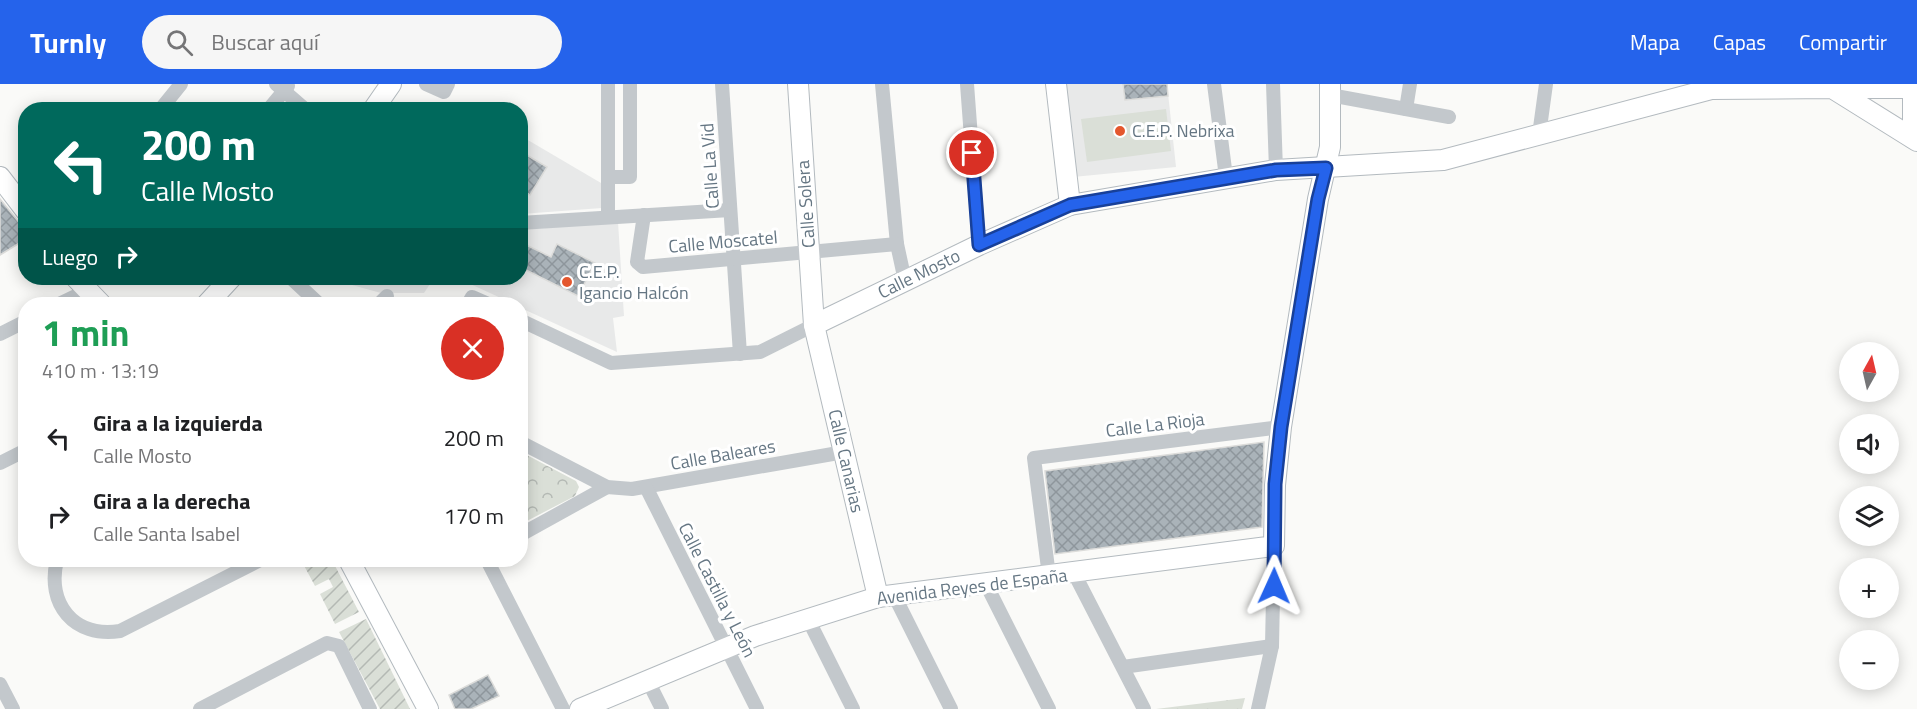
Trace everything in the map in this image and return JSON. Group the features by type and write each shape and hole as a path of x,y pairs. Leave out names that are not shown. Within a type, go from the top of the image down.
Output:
{"street":[{"path":"166,102 181,84"},
{"path":"379,102 391,84"},
{"path":"426,84 444,93 448,84"},
{"path":"608,84 608,217"},
{"path":"608,177 630,177 630,84"},
{"name":"Calle La Vid","path":"722,84 740,354"},
{"name":"Calle Solera","path":"798,84 814,324"},
{"path":"882,84 897,244 905,281"},
{"path":"967,84 979,245"},
{"path":"1056,84 1070,205"},
{"path":"1214,84 1226,177"},
{"path":"1273,84 1276,170"},
{"path":"1406,109 1410,84"},
{"path":"1539,135 1546,84"},
{"path":"273,102 283,86 298,102"},
{"path":"1913,86 1915,139"},
{"name":"Calle Mosto","path":"528,324 611,363 760,352 979,245 1070,205 1276,170 1443,160 1539,135 1682,91 1913,86"},
{"path":"1832,88 1915,139"},
{"path":"1258,709 1272,646 1275,484 1281,427 1318,199 1326,168 1330,89 1406,109 1449,117"},
{"path":"0,177 18,201"},
{"path":"528,222 730,210"},
{"name":"Calle Moscatel","path":"644,215 637,262 643,267 897,244"},
{"path":"67,297 80,285"},
{"path":"82,285 94,297"},
{"path":"213,297 225,285"},
{"path":"299,285 311,297"},
{"name":"Calle Canarias","path":"814,324 844,452 886,596"},
{"path":"0,334 18,325"},
{"name":"Calle La Rioja","path":"1049,576 1034,458 1281,427"},
{"path":"528,446 607,487"},
{"name":"Calle Baleares","path":"607,487 646,486 844,452"},
{"path":"0,463 18,454"},
{"name":"Calle Castilla y León","path":"646,486 757,709"},
{"path":"528,531 607,487"},
{"name":"Avenida Reyes de España","path":"580,709 755,636 886,596 1274,546"},
{"path":"56,567 54,589 59,604 80,625 94,633 107,633 128,627 246,567"},
{"path":"353,567 428,709"},
{"path":"491,567 563,709"},
{"path":"1074,573 1144,709"},
{"path":"986,584 1049,709"},
{"path":"886,596 951,709"},
{"path":"808,619 854,709"},
{"path":"200,709 327,643 339,646 366,708"},
{"path":"1123,667 1272,646"},
{"path":"648,681 662,709"},
{"path":"0,684 13,709"}],"shaded area":[{"name":"C.E.P. Nebrixa","path":"1063,84 1167,84 1176,167 1073,177"},
{"path":"528,140 601,183 602,208 528,213"},
{"path":"618,222 624,316 613,318 617,352 528,311 528,297 499,297 473,285 528,285 528,229"},
{"path":"352,285 429,285 424,293 381,293"}],"green space":[{"path":"1166,109 1171,151 1087,162 1081,119"},
{"path":"528,456 576,481 579,487 575,496 528,520"},
{"path":"305,567 336,567 359,612 335,624 320,594 333,587 329,579 315,586"},
{"path":"366,619 410,709 380,709 339,632"},
{"path":"1245,698 1242,709 1156,709"}],"building":[{"path":"1123,84 1167,84 1168,96 1125,100"},
{"path":"528,156 547,167 530,195 528,194"},
{"path":"0,199 18,221 18,244 0,255"},
{"name":"C.E.P. Igancio Halcón","path":"557,244 595,263 578,296 528,271 528,246 551,257"},
{"path":"1264,442 1262,527 1055,554 1045,471"},
{"path":"488,675 499,696 471,709 455,709 449,695"}],"place":[{"name":"C.E.P. Nebrixa","path":"1120,131"},
{"name":"C.E.P. Igancio Halcón","path":"567,282"}],"route":[{"path":"972,153 979,245 1070,205 1226,177 1276,170 1326,168 1318,199 1281,427 1275,484 1274,586"}]}
